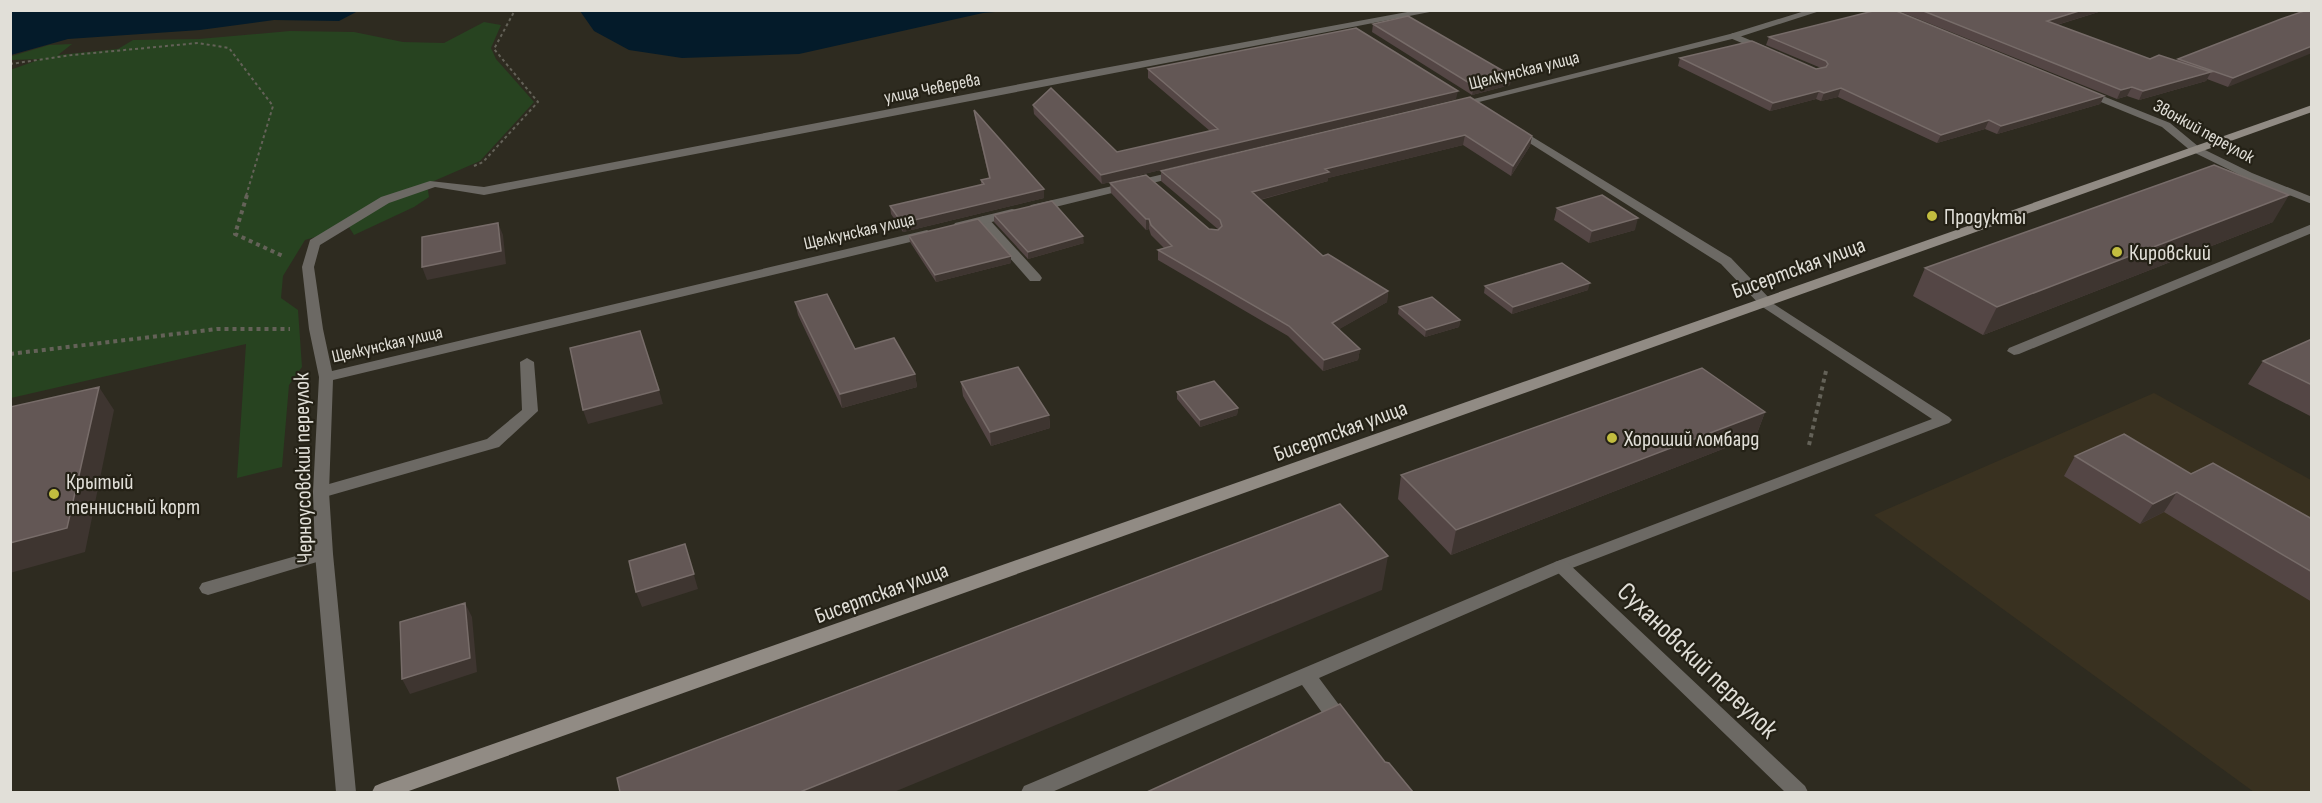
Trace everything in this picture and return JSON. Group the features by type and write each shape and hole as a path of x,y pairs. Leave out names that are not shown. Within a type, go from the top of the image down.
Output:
{"main road":[{"name":"Бисертская улица","path":"382,792 415,783 2312,108"}],"street":[{"name":"улица Чеверева","path":"434,183 484,191 1356,29 1436,10"},
{"name":"Щелкунская улица","path":"1448,107 1733,36 1818,10"},
{"path":"1733,36 1776,54"},
{"name":"Звонкий переулок","path":"2067,85 2166,125 2194,149 2248,175 2312,201"},
{"path":"1030,792 1561,566 1944,420 1766,303 1726,261 1510,126"},
{"name":"Щелкунская улица","path":"326,377 1196,169"},
{"path":"1150,180 1166,194"},
{"name":"Черноусовский переулок","path":"346,792 324,554 321,492 326,377 316,329 309,267 314,243 385,200 434,183"},
{"path":"983,220 1035,278"},
{"path":"2014,351 2312,228"},
{"path":"321,492 439,460 493,442 530,411 527,362"},
{"path":"208,588 324,554"},
{"name":"Сухановский переулок","path":"1561,566 1798,792"},
{"path":"1306,675 1353,738"}],"path":[{"path":"434,183 483,162 538,102 494,49 515,10"},
{"path":"10,64 72,55 198,43 229,48 273,106 235,234 309,267"},
{"path":"10,354 217,329 316,329"},
{"path":"1803,474 1832,346"}],"shaded area":[{"path":"2154,393 2311,480 2311,792 2254,792 1874,515"}],"green space":[{"path":"484,22 501,25 491,48 496,59 534,102 480,161 427,184 429,197 414,207 354,235 349,227 305,240 283,276 281,298 298,310 302,367 289,385 282,467 237,478 246,344 11,398 10,70 41,59 11,60 12,56 49,45 72,44 58,55 118,49 133,40 199,39 290,31 354,32 403,42 444,43"}],"water":[{"path":"11,10 358,11 339,21 274,20 200,30 68,39 11,55"},
{"path":"580,11 1007,11 983,13 799,54 682,58 629,50 594,31"}],"building":[{"path":"1877,10 1894,10 2104,96 2001,126 1989,120 1941,135 1841,88 1824,93 1819,91 1773,103 1680,58 1752,41 1816,69 1826,67 1828,64 1826,61 1769,37"},
{"path":"1921,10 2082,10 2047,21 2150,59 2159,55 2211,72 2143,91 2132,87 2121,90"},
{"path":"2312,10 2312,46 2233,78 2178,59 2281,19"},
{"path":"1408,16 1512,76 1474,86 1373,24"},
{"path":"1356,28 1458,91 1101,175 1033,105 1051,88 1117,152 1218,129 1148,69"},
{"path":"1470,97 1532,136 1513,166 1465,135 1325,169 1329,172 1252,192 1323,256 1328,254 1388,291 1332,323 1360,349 1324,360 1289,326 1158,250 1172,246 1151,225 1149,219 1146,219 1110,183 1146,175 1209,229 1218,230 1222,226 1220,220 1161,171"},
{"path":"974,110 1044,189 902,223 890,206 984,184 981,180 990,178"},
{"path":"2214,165 2289,195 1997,307 1925,268"},
{"path":"1602,195 1638,218 1592,231 1557,208"},
{"path":"1052,201 1083,236 1028,252 994,215"},
{"path":"978,219 1011,256 935,275 909,236"},
{"path":"498,223 501,251 422,267 422,237"},
{"path":"1562,263 1590,283 1513,307 1485,286"},
{"path":"827,294 855,349 894,338 915,374 840,394 795,302"},
{"path":"1432,297 1460,320 1426,330 1399,307"},
{"path":"640,331 659,390 583,410 570,348"},
{"path":"2312,339 2312,385 2263,361"},
{"path":"1018,367 1049,415 990,432 961,382"},
{"path":"1702,368 1765,412 1456,530 1401,475"},
{"path":"1214,381 1238,408 1200,420 1177,392"},
{"name":"Крытый теннисный корт","path":"99,387 67,528 10,543 10,407"},
{"path":"2124,434 2191,474 2213,463 2312,519 2312,572 2177,492 2153,504 2075,456"},
{"path":"1340,504 1388,556 800,792 620,792 617,778"},
{"path":"685,544 694,574 636,592 629,561"},
{"path":"465,603 470,658 402,679 400,622"},
{"path":"1340,704 1385,762 1389,763 1413,792 1147,792"}],"place":[{"name":"Продукты","path":"1932,216"},
{"name":"Кировский","path":"2117,252"},
{"name":"Хороший ломбард","path":"1612,438"},
{"name":"Крытый теннисный корт","path":"54,494"}]}
